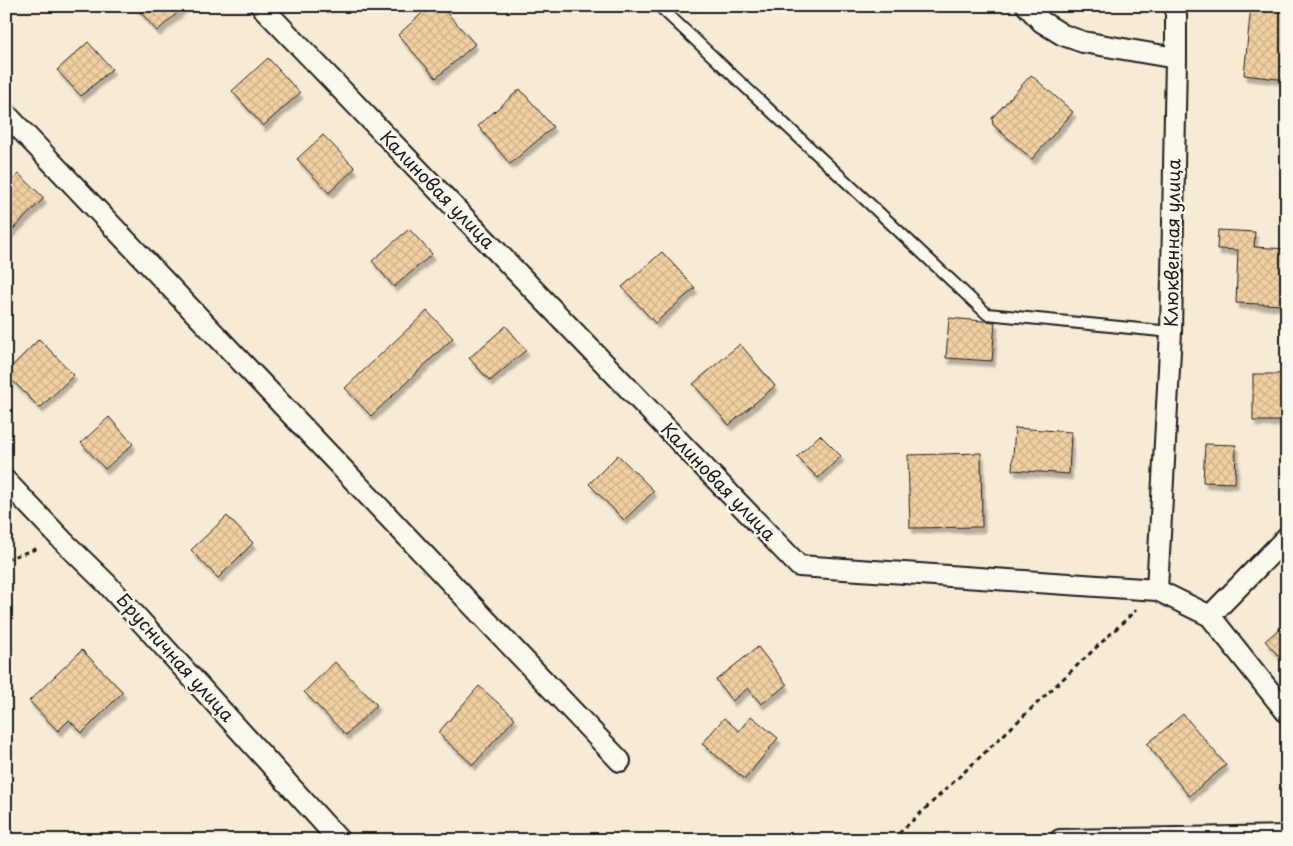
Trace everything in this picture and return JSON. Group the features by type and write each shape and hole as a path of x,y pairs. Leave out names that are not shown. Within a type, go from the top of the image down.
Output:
{"street":[{"name":"Калиновая улица","path":"260,6 799,566 1157,590 1210,616 1287,713"},
{"path":"1026,6 1042,22 1063,35 1083,42 1176,58"},
{"name":"Клюквенная улица","path":"1157,590 1171,332 1176,6"},
{"path":"6,114 620,761"},
{"name":"Брусничная улица","path":"6,481 107,584 339,840"},
{"path":"1210,616 1287,537"},
{"path":"1060,840 1287,836"}],"lane":[{"path":"659,6 986,314 1171,332"}],"path":[{"path":"6,559 63,541"},
{"path":"892,840 1157,590"}],"building":[{"path":"135,6 185,6 157,31"},
{"path":"430,6 441,6 475,44 436,78 398,35"},
{"path":"1251,6 1287,9 1287,80 1244,75"},
{"path":"88,42 112,69 81,96 57,70"},
{"path":"268,58 300,93 263,126 232,91"},
{"path":"1031,75 1073,112 1032,159 993,125 992,118"},
{"path":"520,89 553,127 510,164 478,126"},
{"path":"323,135 355,168 329,193 297,159"},
{"path":"19,174 44,198 9,233 6,230 6,186"},
{"path":"409,229 432,254 394,287 372,261"},
{"path":"1218,230 1255,232 1254,247 1287,249 1284,305 1236,303 1238,250 1217,249"},
{"path":"662,252 695,288 655,323 622,287"},
{"path":"427,311 453,338 371,416 345,388"},
{"path":"949,318 995,322 992,361 946,358"},
{"path":"506,326 526,350 490,381 469,358"},
{"path":"39,339 74,375 40,408 6,374"},
{"path":"740,344 775,386 729,425 693,384"},
{"path":"1253,374 1287,374 1287,405 1284,405 1284,421 1253,421"},
{"path":"109,417 133,444 105,469 81,443"},
{"path":"1015,428 1071,432 1069,474 1012,470"},
{"path":"820,435 841,456 818,478 797,457"},
{"path":"1205,444 1236,445 1235,483 1203,482"},
{"path":"981,453 982,527 910,528 908,455"},
{"path":"618,455 654,491 624,520 589,484"},
{"path":"227,516 253,543 218,578 191,550"},
{"path":"1287,622 1287,665 1265,641"},
{"path":"758,647 787,685 761,704 748,688 732,701 716,680"},
{"path":"82,650 123,692 82,733 69,720 58,731 29,701"},
{"path":"335,662 377,705 346,735 304,692"},
{"path":"479,686 515,718 473,765 438,733"},
{"path":"1183,714 1226,765 1189,796 1147,744"},
{"path":"751,716 778,738 745,779 702,744 724,718 739,731"}]}
